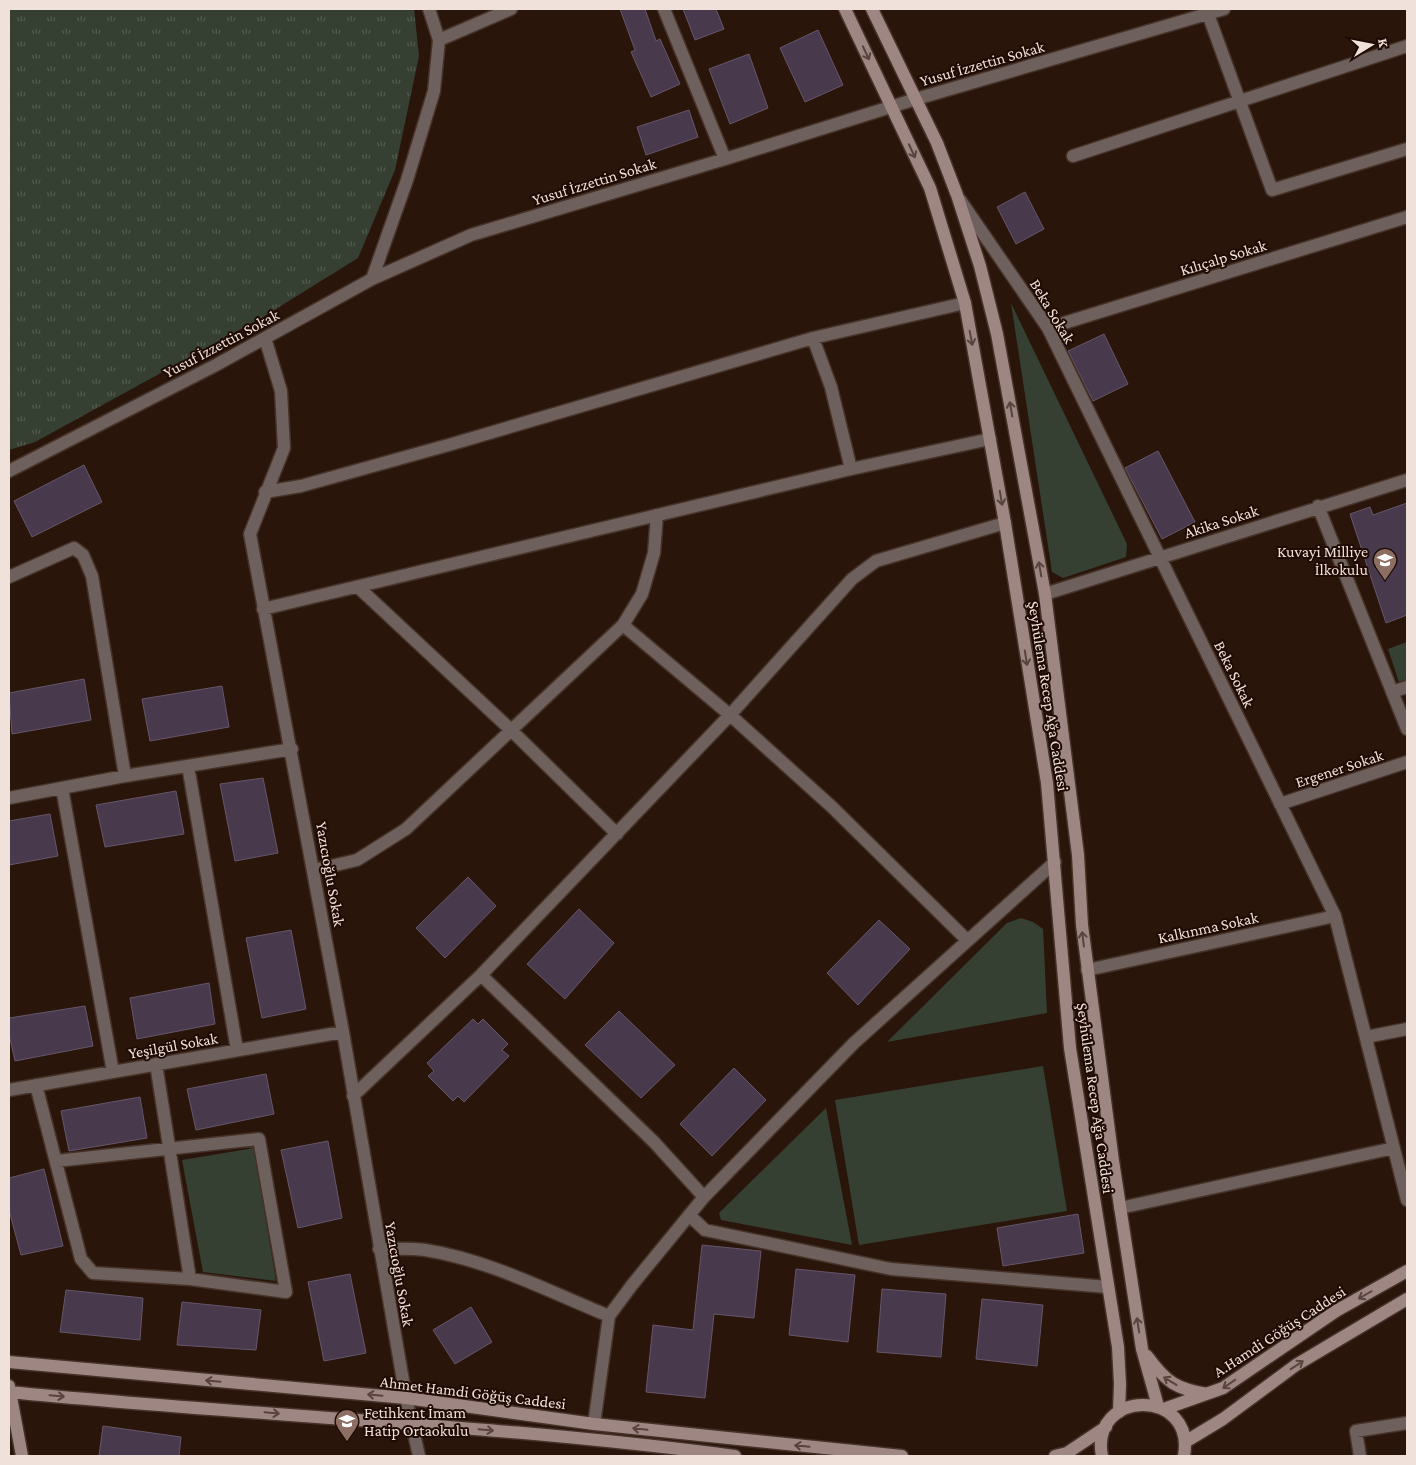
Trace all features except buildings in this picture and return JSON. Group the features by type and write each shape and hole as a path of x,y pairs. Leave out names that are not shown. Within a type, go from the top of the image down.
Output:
{"street":[{"path":"372,279 407,180 434,91 438,40 429,9"},
{"path":"438,40 511,9"},
{"path":"664,9 725,159"},
{"name":"Şeyhülema Recep Ağa Caddesi","path":"845,9 930,188 965,303 1005,523 1047,783 1070,1048 1118,1348 1119,1412"},
{"name":"Şeyhülema Recep Ağa Caddesi","path":"872,9 937,143 957,195 980,266 997,334 1044,594 1078,856 1082,925 1120,1208 1142,1349 1161,1408"},
{"name":"Yusuf İzzettin Sokak","path":"9,471 265,338 372,279 471,235 725,159 891,106 1224,9"},
{"path":"1208,14 1272,190 1407,149"},
{"path":"1073,156 1407,46"},
{"name":"Beka Sokak","path":"957,195 1048,328 1335,916 1407,1200"},
{"name":"Kılıçalp Sokak","path":"1048,328 1407,217"},
{"path":"265,492 301,486 452,444 813,338 965,303"},
{"name":"Yazıcıoğlu Sokak","path":"265,338 282,391 284,448 250,534 263,609 292,749 343,1032 379,1249 406,1398 419,1456"},
{"path":"813,338 831,387 851,469"},
{"path":"263,609 851,469 990,439"},
{"name":"Akika Sokak","path":"1044,594 1318,506 1407,480"},
{"path":"1318,506 1407,729"},
{"path":"314,870 357,860 406,829 623,625 642,594 654,553 657,515"},
{"path":"353,1096 481,975 730,716 852,579 876,561 1005,523"},
{"path":"9,577 74,548 83,555 92,576 125,776"},
{"path":"358,586 511,730 616,834"},
{"path":"623,625 832,806 967,940"},
{"path":"1392,692 1407,687"},
{"path":"9,798 125,776 292,749"},
{"name":"Ergener Sokak","path":"1280,804 1407,762"},
{"path":"188,766 237,1050"},
{"path":"62,788 113,1072"},
{"path":"594,1424 609,1316 704,1197 854,1043 1054,862"},
{"name":"Kalkınma Sokak","path":"1088,970 1335,916"},
{"path":"481,975 654,1142 704,1197"},
{"path":"1366,1037 1407,1029"},
{"name":"Yeşilgül Sokak","path":"9,1090 343,1032"},
{"path":"156,1064 190,1279"},
{"path":"36,1085 81,1259 93,1272 190,1279 286,1292 259,1138 170,1150 56,1161"},
{"path":"1120,1208 1394,1148"},
{"path":"689,1216 705,1230 891,1269 1108,1286"},
{"path":"379,1249 424,1250 463,1259 499,1271 609,1316"},
{"name":"A.Hamdi Göğüş Caddesi","path":"1119,1412 1138,1404 1161,1408 1210,1395 1336,1311 1407,1271"},
{"path":"1185,1442 1223,1419 1296,1365 1407,1299"},
{"path":"1142,1349 1162,1377 1184,1390 1210,1395"},
{"name":"Ahmet Hamdi Göğüş Caddesi","path":"9,1362 406,1398 594,1424 902,1456"},
{"path":"9,1390 22,1456"},
{"name":"Ahmet Hamdi Göğüş Caddesi","path":"9,1390 412,1423 659,1451 736,1456"},
{"path":"1161,1408 1179,1423 1185,1442 1184,1456"},
{"path":"1054,1456 1067,1453 1106,1427 1119,1412"},
{"path":"1360,1456 1356,1431 1407,1423"},
{"path":"1102,1456 1102,1441 1106,1427"}],"green space":[{"path":"9,9 414,9 419,56 395,170 358,258 263,317 35,442 9,450"},
{"path":"1011,303 1127,544 1126,557 1063,578 1052,572"},
{"path":"1407,642 1407,679 1399,682 1388,649"},
{"path":"1021,918 1033,922 1043,929 1047,1013 887,1042 1007,923"},
{"path":"1043,1066 1067,1211 859,1245 835,1100"},
{"path":"826,1108 852,1245 721,1220 719,1213"},
{"path":"254,1148 276,1281 203,1272 182,1160"}],"place":[{"name":"Kuvayi Milliye İlkokulu","path":"1385,581"},
{"name":"Fetihkent İmam Hatip Ortaokulu","path":"347,1442"}]}
